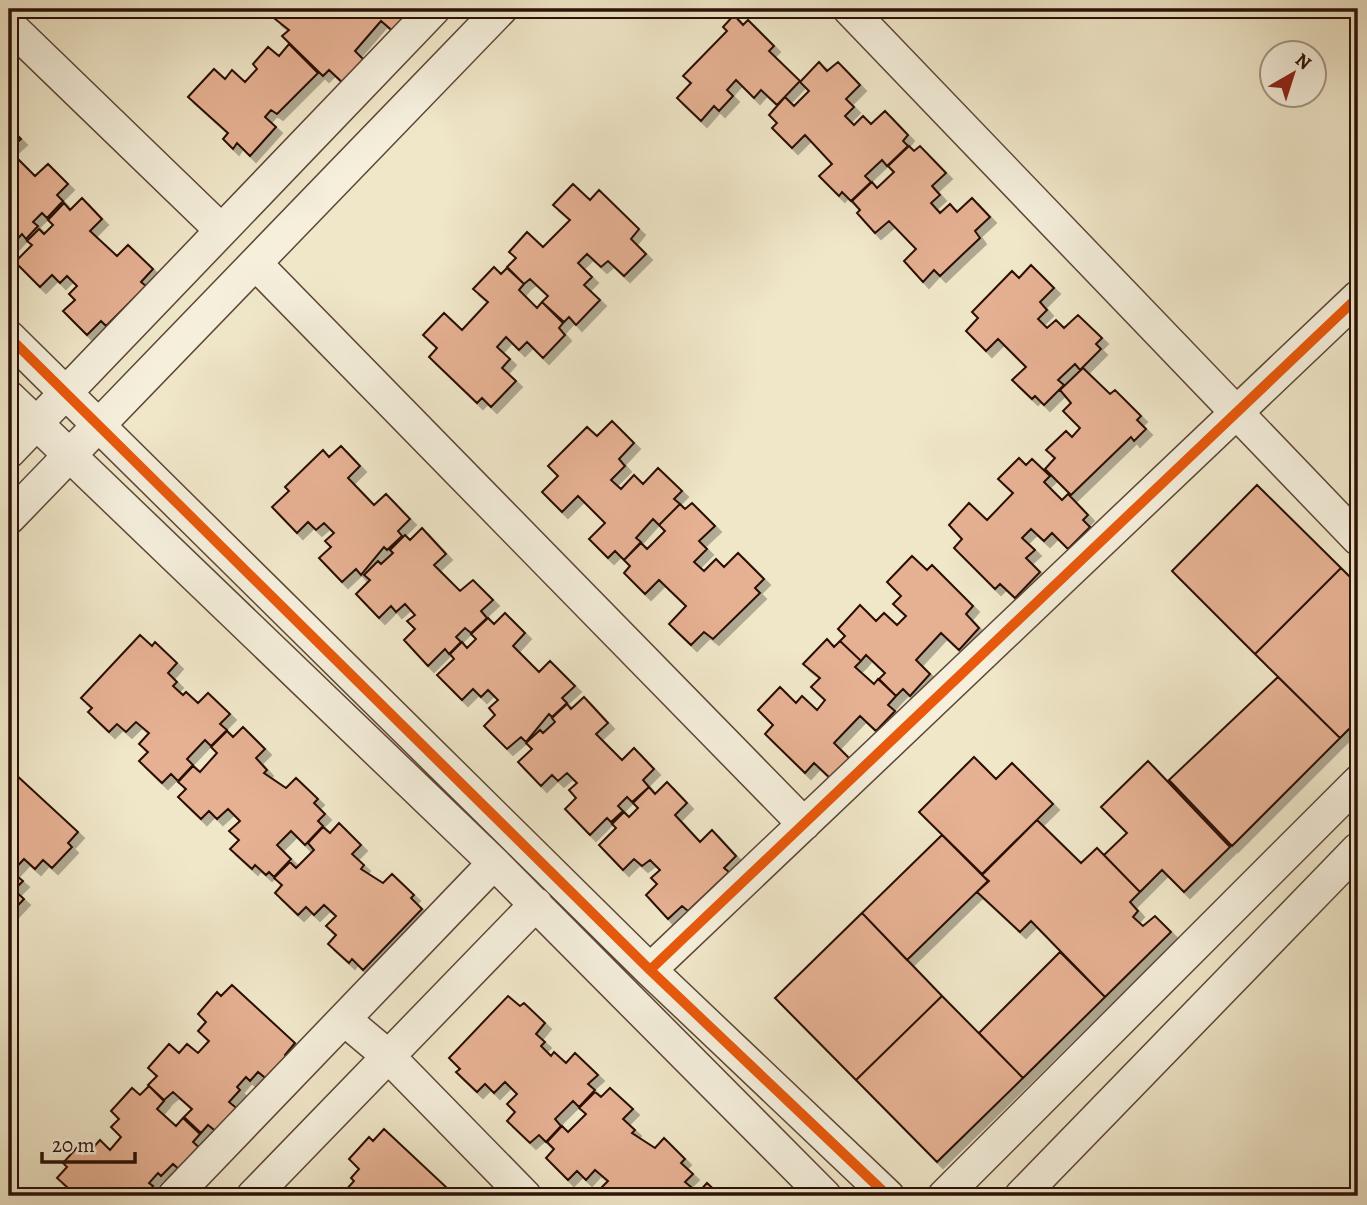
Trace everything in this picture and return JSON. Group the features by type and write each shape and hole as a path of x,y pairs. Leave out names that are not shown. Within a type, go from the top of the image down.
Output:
{"street":[{"path":"9,452 434,9"},
{"path":"9,518 501,9"},
{"path":"849,9 1358,539"},
{"path":"9,25 221,230"},
{"path":"257,264 804,824"},
{"path":"650,970 1358,297"},
{"path":"9,337 650,970 888,1196"},
{"path":"9,397 495,863 825,1196"},
{"path":"944,1196 1358,782"},
{"path":"1021,1196 1358,849"},
{"path":"174,1196 495,863"},
{"path":"253,1196 536,904"},
{"path":"344,1020 388,1056 525,1196"}],"building":[{"path":"285,9 327,9 331,13 335,9 409,9 413,12 395,33 381,21 355,51 365,61 344,84 329,70 323,76 282,36 289,30 275,19"},
{"path":"734,15 743,25 748,20 774,46 769,51 800,81 777,105 761,90 754,98 736,80 727,90 733,96 719,111 714,106 701,121 677,98 691,83 683,76 727,31 723,27"},
{"path":"289,44 318,73 277,114 271,110 265,117 276,127 250,156 237,143 233,149 223,139 228,133 188,97 214,69 225,79 232,70 245,82 257,69 253,64 268,47 279,56"},
{"path":"819,62 827,71 838,62 860,85 846,99 854,107 845,116 854,125 863,116 871,124 885,111 908,135 903,141 908,146 887,166 882,160 865,176 871,182 851,201 842,192 839,196 819,176 832,164 805,135 792,148 772,128 777,123 769,115 785,97 794,106 809,91 800,82"},
{"path":"9,127 21,139 9,150"},
{"path":"909,146 914,151 920,146 946,173 932,186 940,195 931,203 940,213 950,204 957,212 972,198 990,217 975,231 980,238 940,276 934,270 923,282 904,261 916,249 889,221 875,233 857,213 860,210 852,201 872,182 877,188 894,172 888,166"},
{"path":"9,150 35,176 48,164 68,184 57,195 63,201 47,218 42,213 33,222 38,226 26,239 22,234 9,248"},
{"path":"573,184 590,200 599,190 639,229 631,239 646,254 624,276 608,261 601,267 587,254 578,263 592,277 584,285 600,300 576,325 569,317 564,322 542,302 548,296 530,279 524,284 507,267 516,258 509,252 527,232 543,247 570,220 553,205"},
{"path":"82,198 102,219 90,231 117,256 128,245 153,269 141,282 146,286 106,326 101,321 87,335 63,311 75,300 69,294 77,286 67,276 60,283 52,275 40,287 15,262 32,245 27,241 39,229 44,234 53,225 48,220 64,203 70,210"},
{"path":"1031,265 1054,288 1040,302 1047,310 1038,319 1047,328 1056,320 1064,328 1078,315 1102,338 1096,344 1101,349 1080,370 1075,364 1058,380 1064,385 1044,405 1035,396 1032,399 1012,380 1026,367 998,339 986,351 966,331 978,318 972,312 1012,271 1019,278"},
{"path":"494,267 501,274 507,268 524,284 519,290 537,308 542,302 563,323 559,328 565,335 543,358 527,342 519,350 506,337 497,347 510,359 502,368 516,381 491,407 482,398 477,403 429,357 437,348 423,335 444,313 462,330 488,302 473,289"},
{"path":"1083,368 1110,394 1115,390 1141,416 1137,420 1146,429 1134,441 1131,437 1071,495 1045,469 1055,458 1046,450 1066,431 1072,437 1080,428 1063,411 1071,403 1060,390"},
{"path":"612,421 634,443 619,459 625,466 611,480 621,489 634,475 643,484 658,468 682,491 674,499 680,504 659,525 653,519 636,538 641,542 624,560 615,551 608,558 589,539 605,523 578,496 562,512 542,492 558,476 548,466 587,427 597,436"},
{"path":"341,446 360,466 348,478 374,505 386,494 410,519 398,531 402,536 387,550 384,547 361,575 356,569 342,582 319,558 331,547 325,541 334,533 324,523 316,530 308,522 297,533 272,507 289,491 285,487 323,450 329,457"},
{"path":"1019,458 1026,465 1032,459 1050,476 1044,482 1062,500 1068,494 1088,515 1083,520 1090,527 1068,549 1052,533 1044,541 1031,529 1022,538 1035,550 1026,558 1040,572 1015,598 1000,584 995,589 954,548 962,539 949,525 969,503 987,520 1013,493 998,479"},
{"path":"1257,485 1341,568 1255,654 1172,571"},
{"path":"692,503 715,526 699,541 707,549 694,562 704,571 716,559 724,567 738,553 764,579 755,588 760,593 713,639 704,632 691,645 669,624 686,606 659,580 645,594 624,573 630,566 624,560 641,543 647,549 665,531 659,525 680,504 685,509"},
{"path":"422,528 446,554 434,565 460,591 473,580 493,600 481,611 487,618 471,633 465,628 456,637 461,642 449,654 445,649 428,666 404,640 415,629 407,621 415,615 405,604 396,612 391,606 379,618 356,594 370,580 364,575 378,561 381,564 393,553 390,550 405,535 410,540"},
{"path":"912,556 927,570 932,565 973,606 966,614 979,628 959,650 941,633 916,660 930,674 910,696 903,689 896,696 879,679 885,673 866,655 861,661 840,641 845,636 838,629 860,605 876,621 884,613 897,625 906,616 893,604 901,596 887,582"},
{"path":"1341,568 1358,585 1358,720 1340,738 1255,654"},
{"path":"505,613 525,633 513,646 539,672 550,661 575,686 562,698 567,703 552,717 549,714 526,742 521,737 507,749 484,726 495,715 489,708 498,700 488,690 481,697 473,689 462,700 437,675 454,659 450,654 462,642 467,648 476,639 471,634 488,618 494,624"},
{"path":"140,635 152,646 155,642 177,663 168,673 177,682 173,686 183,695 186,692 198,703 208,693 230,714 220,724 227,730 211,746 205,740 187,759 193,765 178,781 171,774 162,783 139,761 148,752 139,744 149,733 136,722 126,732 117,724 109,732 88,712 92,708 81,698"},
{"path":"827,639 834,647 840,641 861,661 855,667 874,684 878,679 896,696 888,705 895,711 876,731 860,716 834,743 850,759 831,779 814,763 805,773 765,734 773,725 758,710 780,687 796,703 802,696 817,710 825,700 811,687 820,678 803,664"},
{"path":"1278,677 1340,738 1232,846 1169,780"},
{"path":"584,697 608,723 596,734 622,760 634,748 654,769 643,780 649,787 632,802 627,797 618,806 623,811 611,822 607,818 590,835 565,809 576,798 569,790 577,783 567,773 558,781 552,775 541,786 518,762 532,749 526,743 540,730 543,733 555,722 552,718 567,704 571,709"},
{"path":"243,727 265,749 256,758 267,770 264,773 286,788 296,778 318,799 314,803 325,814 318,821 323,826 305,845 291,831 277,845 291,859 274,877 269,872 266,875 255,865 252,869 230,849 239,840 229,831 240,821 228,809 217,819 209,811 201,819 178,797 186,789 178,782 193,766 200,772 217,753 211,747 227,731 233,737"},
{"path":"974,757 996,779 1012,763 1053,804 982,874 919,812"},
{"path":"1148,761 1230,847 1184,892 1162,870 1140,892 1104,855 1127,833 1101,807"},
{"path":"14,773 78,832 68,843 72,847 52,868 43,860 35,869 24,859 12,872 23,881 14,890 24,899 9,915 9,779"},
{"path":"667,782 687,803 675,815 700,842 712,830 736,856 724,868 729,872 688,911 682,906 668,919 646,895 657,884 651,878 660,870 650,860 642,866 634,859 623,870 599,845 616,828 612,824 624,812 629,817 638,808 633,803 649,787 655,794"},
{"path":"1037,820 1081,863 1097,848 1140,892 1130,902 1138,911 1133,917 1143,926 1155,916 1171,932 1105,997 1031,921 1020,932 977,892 989,881 982,875"},
{"path":"339,823 361,845 352,854 364,865 361,869 383,883 392,874 414,895 411,898 422,909 363,970 352,959 349,963 328,944 336,935 326,926 336,916 324,905 314,915 306,907 298,915 275,893 282,885 274,878 290,862 296,868 314,850 308,843 323,827 330,833"},
{"path":"942,835 988,881 907,960 862,913"},
{"path":"862,913 942,996 856,1080 775,998"},
{"path":"1060,952 1105,997 1023,1078 979,1033"},
{"path":"232,985 295,1043 285,1055 289,1059 269,1081 258,1072 250,1081 246,1077 237,1087 240,1090 229,1102 240,1111 219,1134 208,1125 201,1133 184,1117 192,1109 173,1092 164,1100 148,1085 157,1076 148,1068 169,1044 179,1053 187,1044 198,1053 209,1041 198,1031 206,1022 198,1014 217,992 221,996"},
{"path":"508,996 520,1006 524,1003 545,1023 536,1034 545,1042 541,1046 551,1056 554,1052 566,1063 575,1053 598,1075 588,1084 595,1090 579,1107 573,1101 555,1119 561,1126 546,1142 539,1135 530,1143 507,1121 515,1112 507,1104 517,1094 505,1082 494,1093 485,1084 477,1092 456,1072 460,1069 449,1058"},
{"path":"942,996 1023,1078 937,1162 856,1080"},
{"path":"149,1086 164,1101 157,1109 176,1126 183,1118 200,1134 193,1142 203,1151 183,1173 173,1164 161,1176 158,1173 149,1183 153,1186 145,1196 77,1196 57,1178 67,1167 63,1163 83,1141 91,1150 100,1140 110,1150 121,1137 111,1127 119,1119 111,1111 132,1088 140,1095"},
{"path":"610,1088 633,1109 623,1119 635,1130 632,1133 655,1148 664,1138 685,1159 681,1163 693,1174 685,1182 691,1187 681,1196 663,1196 659,1192 654,1196 602,1196 597,1192 608,1181 595,1170 586,1180 577,1171 568,1180 546,1158 554,1149 547,1142 562,1126 568,1132 586,1114 579,1108 595,1092 601,1097"},
{"path":"384,1129 447,1188 439,1196 334,1196 342,1188 345,1191 354,1181 351,1178 359,1169 349,1159 369,1137 373,1141"},
{"path":"707,1183 721,1196 682,1196 691,1187 697,1194"}],"cycle path":[{"path":"650,970 1358,297"},
{"path":"9,337 650,970 888,1196"}]}
